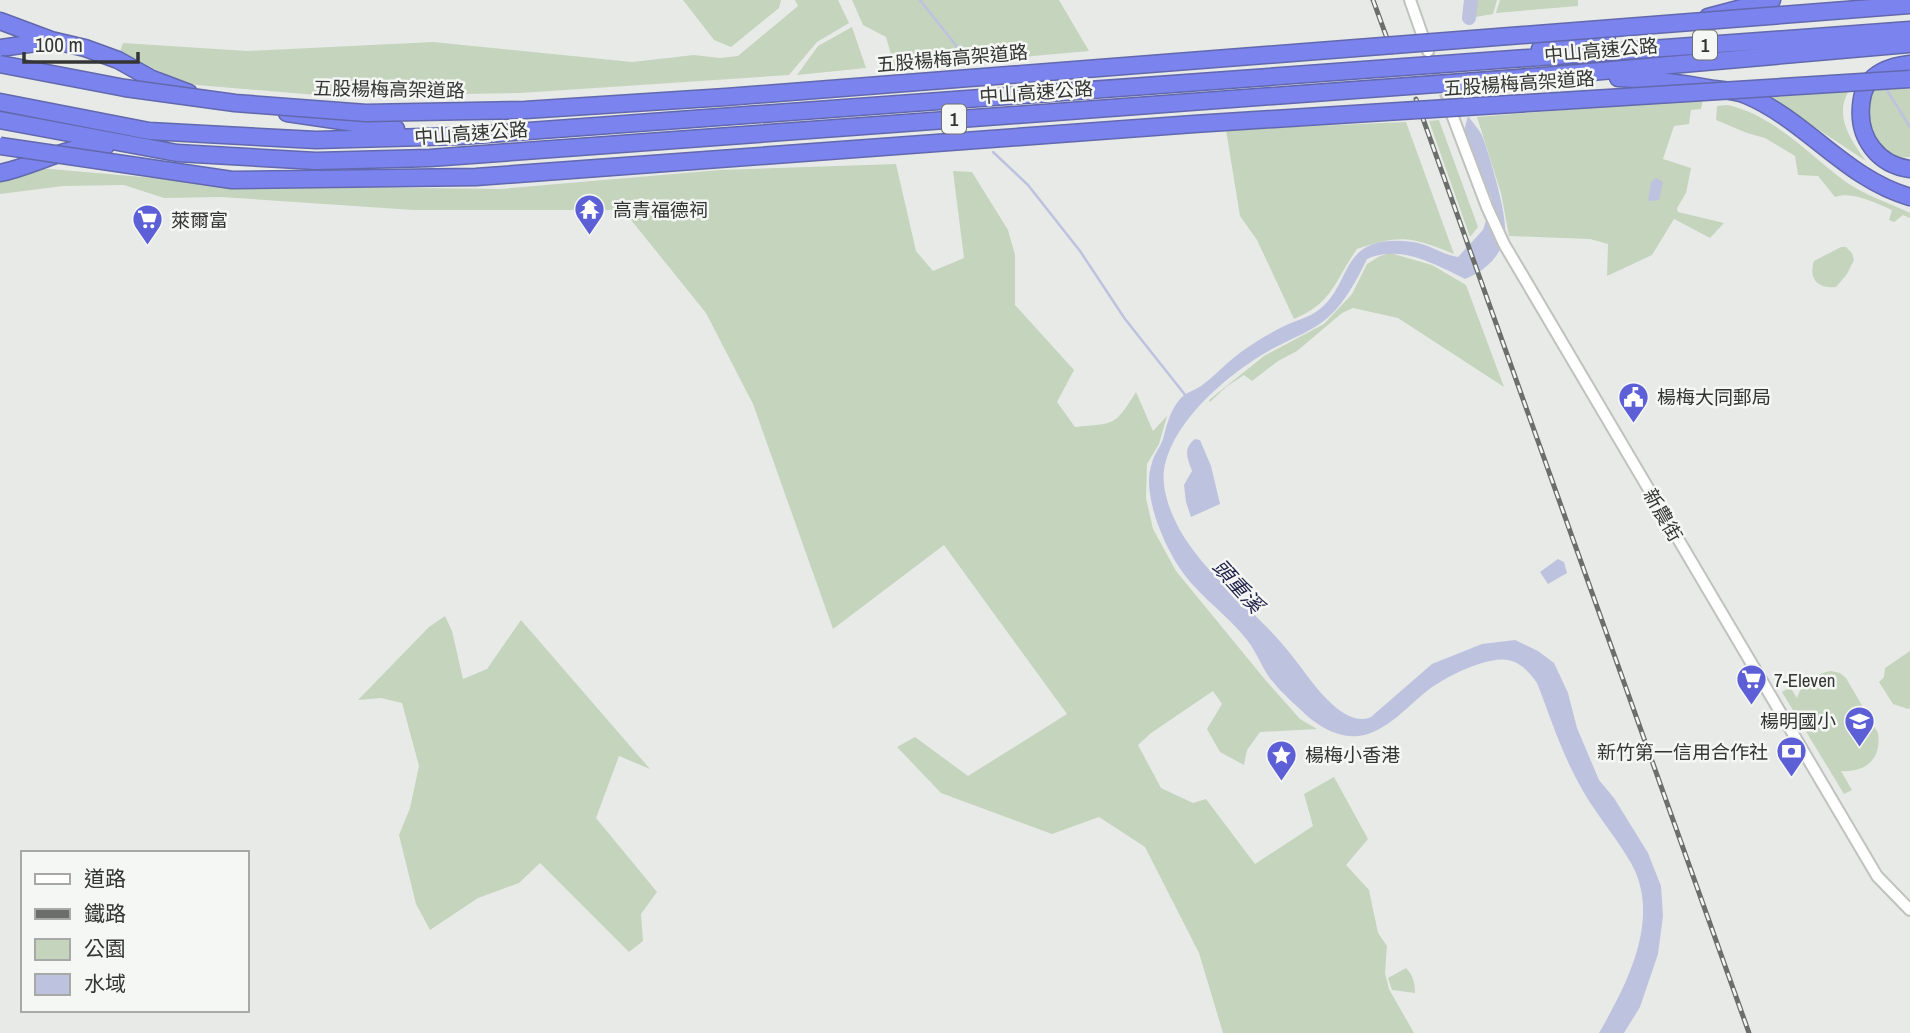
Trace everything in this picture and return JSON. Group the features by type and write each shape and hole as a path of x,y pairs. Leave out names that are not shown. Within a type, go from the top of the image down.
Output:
{"highway":[{"path":"1500,59 1583,38 1665,29 1772,0"},
{"name":"五股楊梅高架道路","path":"0,64 125,88 234,103 366,113 525,110 726,97 1910,5"},
{"path":"0,21 118,60 152,79 187,92 329,120 461,136"},
{"name":"中山高速公路","path":"0,102 149,131 316,140 461,136 1910,30"},
{"path":"0,48 51,40"},
{"name":"中山高速公路","path":"0,120 177,153 316,161 430,158 1545,76 1910,44"},
{"path":"1910,64 1895,66 1877,75 1864,88 1860,118 1866,140 1877,154 1890,164 1910,169"},
{"path":"1545,76 1662,80 1745,94 1780,115 1857,173 1889,190 1910,197"},
{"name":"五股楊梅高架道路","path":"0,146 232,180 476,177 1194,124 1910,79"},
{"path":"0,173 80,147 177,153"}],"street":[{"path":"1410,0 1428,51"},
{"name":"新農街","path":"1447,102 1504,244 1877,876 1910,910"}],"green space":[{"path":"683,0 781,0 779,8 731,47 714,40"},
{"path":"795,0 838,0 849,23 817,42 789,75 520,93 329,96 185,84 120,52 123,43 247,51 433,42 632,62 694,55 720,58 738,56 798,6"},
{"path":"852,0 1059,0 1089,51 895,68 886,37 863,25"},
{"path":"1477,0 1497,0 1493,14 1475,17"},
{"path":"1500,0 1578,0 1578,6 1496,13"},
{"path":"852,27 866,68 797,75 818,46"},
{"path":"1910,88 1910,157 1892,158 1882,153 1865,120 1870,90"},
{"path":"1850,89 1845,99 1843,117 1849,135 1866,161 1763,93"},
{"path":"1703,99 1701,109 1691,110 1689,124 1674,126 1663,159 1691,168 1686,193 1677,208 1678,212 1724,223 1710,238 1674,219 1652,255 1607,276 1608,244 1590,239 1509,236 1501,193 1477,117"},
{"path":"1728,105 1745,110 1776,127 1846,182 1910,213 1910,218 1903,215 1894,222 1889,220 1892,210 1856,197 1835,197 1818,176 1798,175 1795,156 1765,138 1716,120 1717,106"},
{"path":"1439,120 1478,227 1470,237 1429,121"},
{"path":"1406,122 1454,254 1406,239 1385,241 1357,249 1325,298 1307,313 1294,319 1257,240 1240,216 1226,130"},
{"path":"896,164 916,251 933,271 964,258 953,171 972,172 1008,230 1015,255 1015,305 1074,370 1057,402 1075,427 1112,421 1123,412 1136,392 1153,431 1167,416 1159,444 1147,464 1146,498 1153,529 1176,571 1267,682 1300,719 1317,729 1260,732 1247,750 1244,765 1220,752 1207,729 1222,704 1213,691 1151,733 1138,745 1161,788 1193,803 1206,799 1255,864 1313,826 1304,794 1334,777 1368,839 1346,865 1369,890 1378,933 1387,946 1385,973 1389,989 1414,1033 1223,1033 1199,953 1145,847 1099,817 1052,834 941,793 897,747 915,737 968,776 1067,714 944,545 833,629 753,404 706,313 623,210 414,210 221,197 164,198 124,185 63,186 0,194 0,176 39,168 245,186 500,189 720,170"},
{"path":"1846,247 1852,253 1854,260 1847,274 1836,287 1816,282 1812,273 1814,261"},
{"path":"1390,253 1432,265 1466,285 1504,387 1398,318 1353,308 1342,313 1297,351 1278,361 1252,381 1244,375 1210,402 1209,400 1264,356 1324,324 1352,294 1367,264"},
{"path":"445,616 452,631 463,679 487,669 521,620 650,769 619,756 596,818 657,892 641,914 643,941 629,952 540,863 519,883 478,898 430,930 416,904 399,835 410,808 419,766 402,703 381,698 358,700 429,627"},
{"path":"1910,651 1908,709 1893,704 1879,682 1884,677 1885,668"},
{"path":"1831,671 1846,678 1878,733 1879,742 1875,757 1865,766 1841,771 1852,790 1844,794 1782,692 1790,687 1797,698 1802,687 1810,680"},
{"path":"1406,968 1413,979 1415,993 1392,990 1388,978"}],"water":[{"path":"1468,116 1483,138 1494,171 1505,224 1501,248 1491,262 1465,279 1430,262 1405,255 1379,255 1367,259 1348,294 1329,317 1250,363 1202,402 1169,452 1164,470 1164,488 1177,525 1210,571 1267,627 1327,699 1349,716 1360,719 1371,717 1432,664 1482,644 1515,640 1538,651 1554,663 1568,693 1577,728 1599,780 1614,798 1648,853 1661,886 1663,916 1658,954 1640,1007 1624,1033 1599,1033 1630,972 1637,950 1643,906 1640,884 1631,863 1578,782 1537,683 1531,675 1512,661 1489,661 1467,668 1437,684 1398,716 1369,734 1350,736 1327,730 1280,690 1247,640 1186,577 1166,545 1151,502 1149,475 1153,460 1172,410 1183,396 1201,386 1253,344 1311,315 1325,304 1357,254 1369,246 1387,241 1413,242 1458,257 1483,230 1492,200 1464,131"},
{"path":"1656,178 1663,182 1659,200 1648,201 1651,182"},
{"path":"1195,439 1200,440 1211,466 1220,504 1191,517 1184,485 1192,471 1187,450"},
{"path":"1558,559 1564,562 1567,573 1548,584 1540,572"}],"waterway":[{"path":"920,0 966,58"},
{"name":"頭重溪","path":"1469,18 1471,0"},
{"path":"1885,87 1910,127"},
{"path":"993,152 1028,185 1080,251 1125,319 1186,396"}],"tunnel":[{"path":"1428,51 1447,102"}],"railway":[{"path":"1373,0 1392,52"},
{"path":"1416,99 1749,1033"}],"place":[{"name":"高青福德祠","path":"590,237"},
{"name":"萊爾富","path":"148,247"},
{"name":"楊梅大同郵局","path":"1634,424"},
{"name":"7-Eleven","path":"1751,707"},
{"name":"楊明國小","path":"1859,748"},
{"name":"新竹第一信用合作社","path":"1791,779"},
{"name":"楊梅小香港","path":"1282,782"}]}
